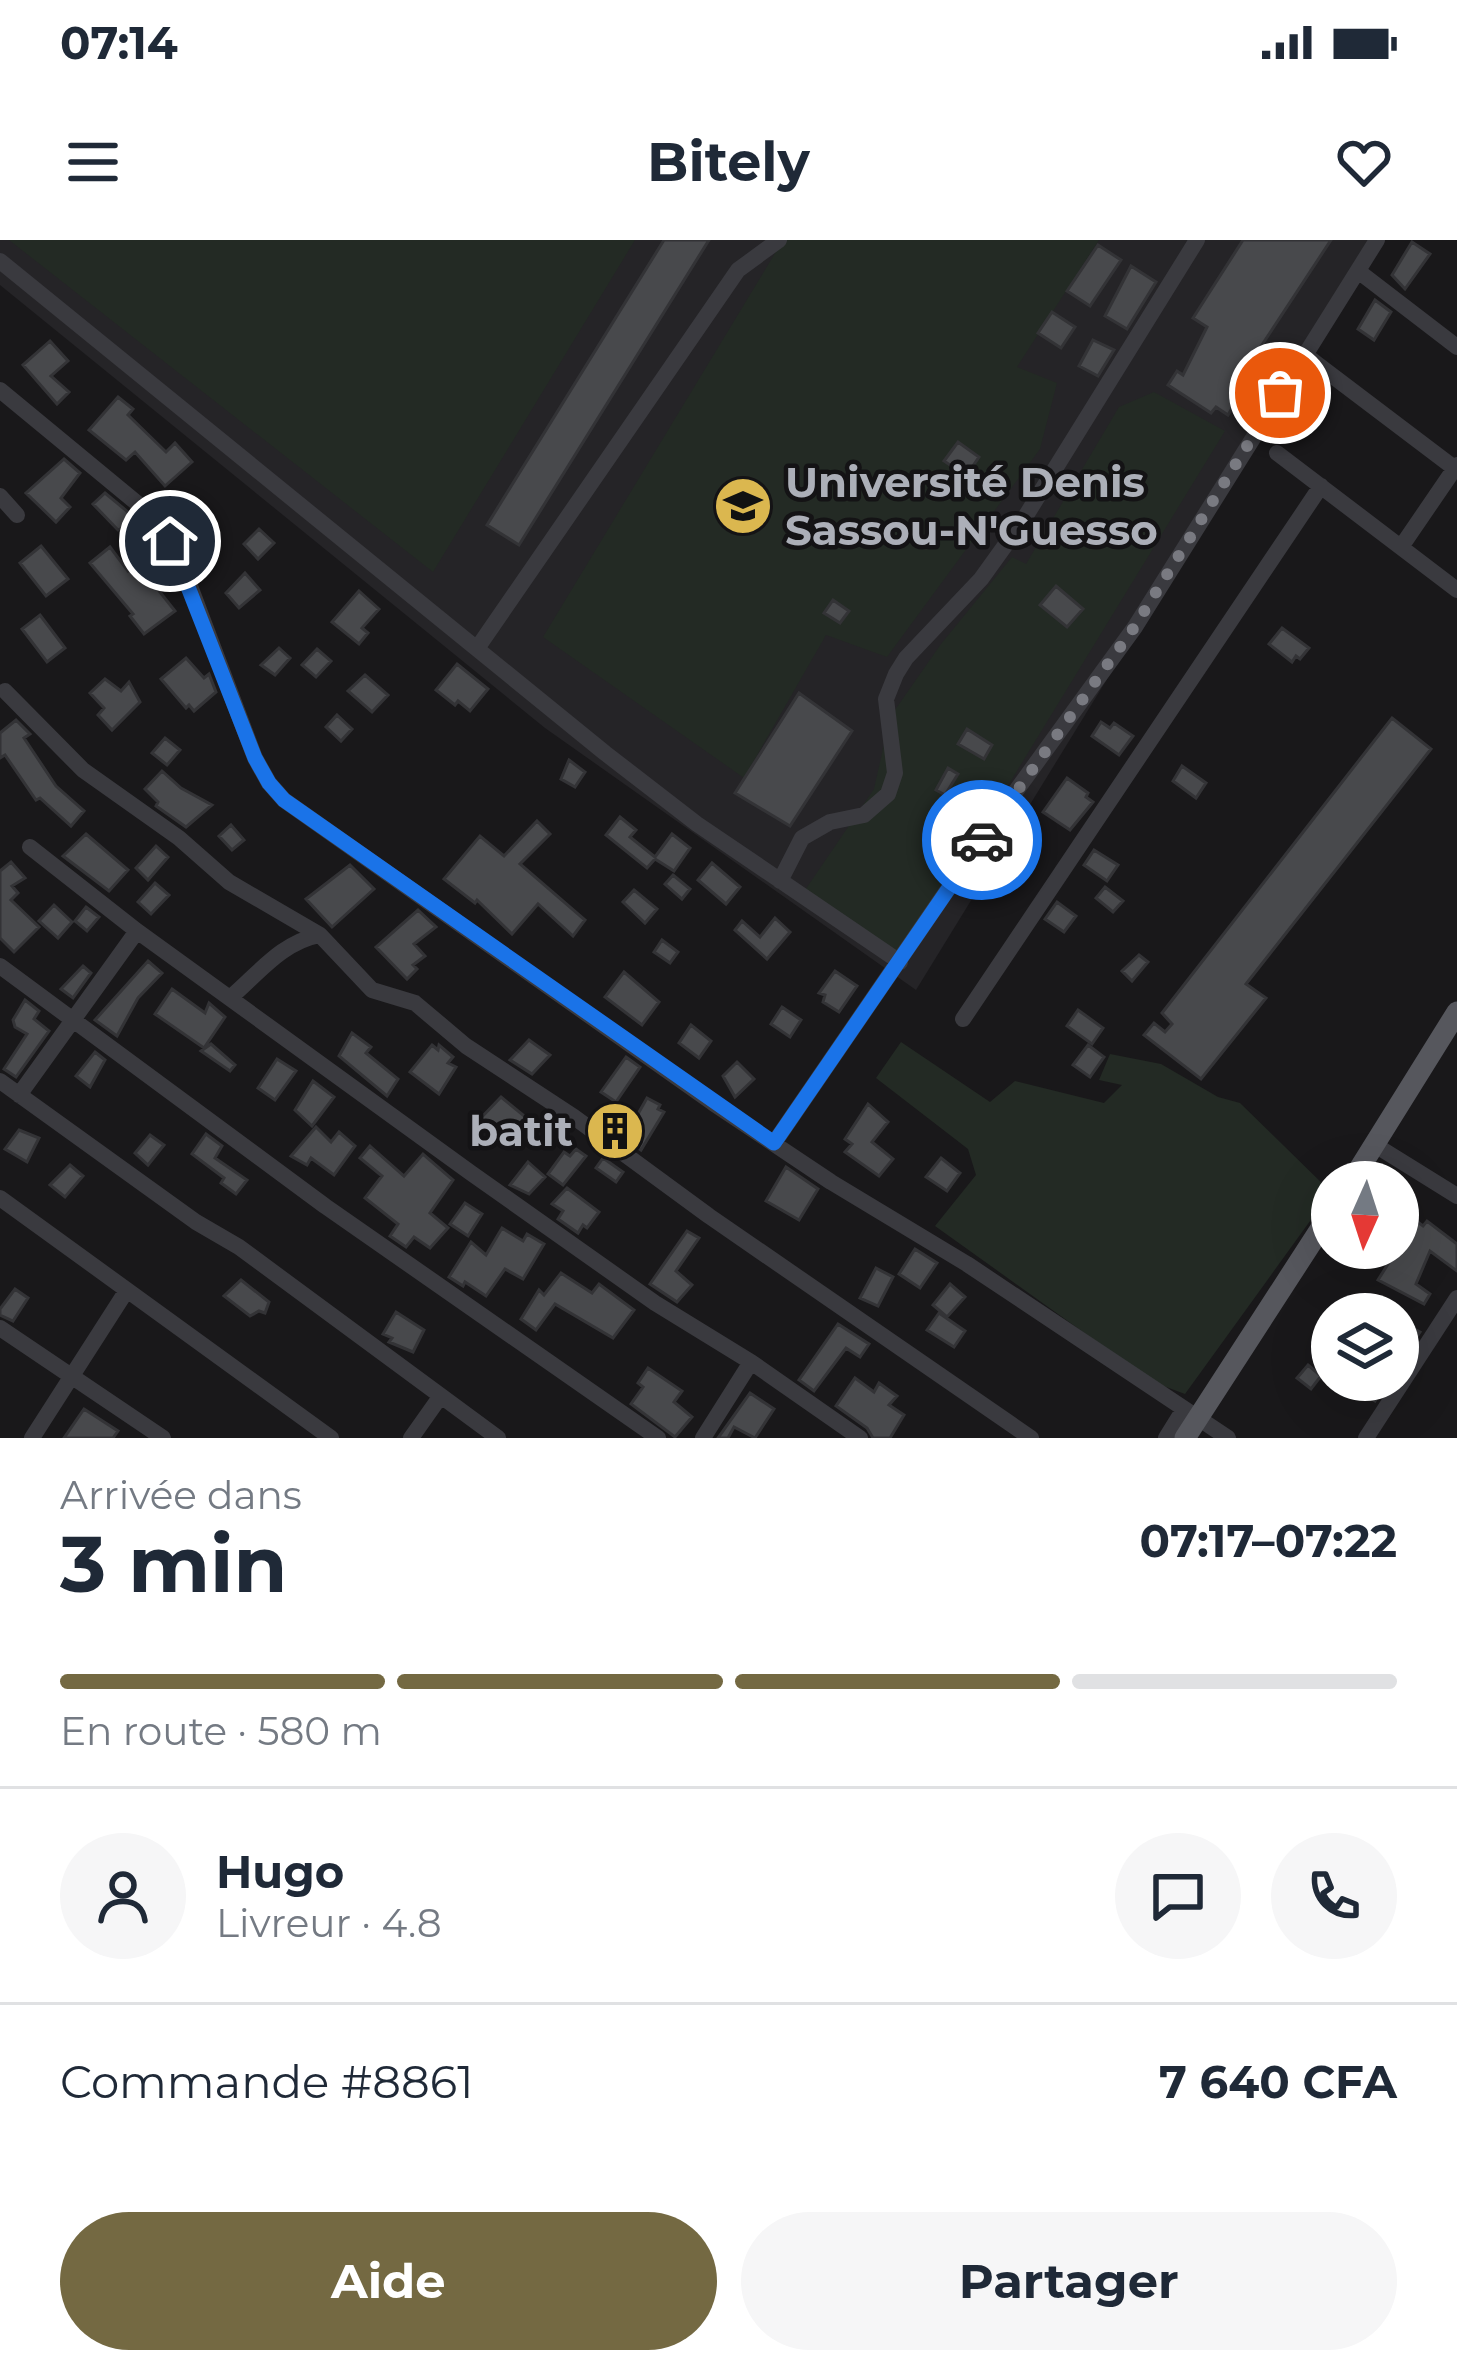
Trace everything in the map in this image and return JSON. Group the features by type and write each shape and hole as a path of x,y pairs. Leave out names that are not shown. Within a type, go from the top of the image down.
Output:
{"main road":[{"path":"1365,1161 1457,1012"},
{"path":"1185,1438 1190,1413 1311,1241"}],"street":[{"path":"478,647 738,270 779,240"},
{"path":"780,881 802,838 830,821 864,815 888,794 896,773 886,699 896,674 981,579 1022,522 1197,240"},
{"path":"774,1143 1135,626 1377,240"},
{"path":"0,261 624,767 900,962"},
{"path":"1358,272 1457,347"},
{"path":"1305,355 1456,468 1401,547"},
{"path":"0,390 155,518 190,586 255,758 284,800 774,1143 967,1264 1228,1438"},
{"path":"1277,453 1457,590"},
{"path":"963,1019 1321,487"},
{"path":"0,496 17,514"},
{"path":"5,691 83,770 179,838 229,882 320,935 372,991 415,1003 466,1046 1031,1438"},
{"path":"30,848 137,931 636,1290 752,1362 860,1438"},
{"path":"19,1095 137,931"},
{"path":"231,997 280,952 299,939 320,935"},
{"path":"0,966 325,1206 658,1438"},
{"path":"0,1081 196,1222 239,1247 498,1438"},
{"path":"1375,1145 1457,1196"},
{"path":"0,1198 331,1438"},
{"path":"32,1438 128,1290"},
{"path":"1366,1438 1457,1298"},
{"path":"0,1328 163,1438"},
{"path":"703,1438 752,1362"},
{"path":"411,1438 440,1396"},
{"path":"1166,1438 1190,1413"}],"shaded area":[{"name":"Université Denis Sassou-N'Guesso","path":"0,240 1377,240 916,990 545,728 0,285"},
{"path":"9,240 635,240 433,572"},
{"path":"783,240 1099,240 1017,367 1057,383 1040,449 887,657 826,635 744,778 543,637"},
{"path":"1154,392 1225,431 900,962 801,896 874,789 890,717 941,644 1012,557 1026,564 1119,407"},
{"path":"901,1042 990,1102 1015,1081 1104,1103 1122,1085 1099,1080 1110,1054 1161,1064 1218,1097 1240,1103 1311,1172 1311,1220 1185,1394 1153,1382 935,1226 976,1175 968,1149 876,1078"}],"building":[{"path":"664,240 709,240 519,545 487,525"},
{"path":"1243,240 1331,240 1254,357 1228,415 1216,407 1211,413 1168,385 1177,371 1183,375 1207,327 1193,318"},
{"path":"1412,242 1430,254 1405,289 1392,275"},
{"path":"1098,245 1121,260 1090,306 1067,291"},
{"path":"1131,266 1156,282 1127,329 1105,316"},
{"path":"1375,300 1391,312 1374,340 1358,329"},
{"path":"1052,312 1075,327 1061,348 1038,333"},
{"path":"1093,340 1114,350 1098,376 1079,366"},
{"path":"50,341 68,361 51,376 69,392 57,404 23,365"},
{"path":"118,397 133,409 128,415 166,452 175,443 192,462 165,486 135,452 126,460 89,430"},
{"path":"958,442 979,457 966,476 944,461"},
{"path":"64,459 80,473 61,498 70,507 56,522 26,493"},
{"path":"105,493 134,517 130,524 118,530 93,504"},
{"path":"259,529 274,543 258,559 244,544"},
{"path":"41,546 68,579 46,596 20,563"},
{"path":"110,547 128,571 137,563 175,611 144,634 90,563"},
{"path":"245,573 260,590 239,608 226,593"},
{"path":"1056,586 1083,609 1067,627 1040,605"},
{"path":"359,591 379,609 362,628 368,633 359,644 332,622"},
{"path":"833,600 849,611 840,623 824,613"},
{"path":"40,615 65,648 47,662 22,629"},
{"path":"1282,628 1309,648 1300,659 1296,656 1292,662 1269,644"},
{"path":"279,648 290,658 275,675 261,665"},
{"path":"317,649 331,661 316,677 302,665"},
{"path":"186,658 204,678 209,674 216,692 194,711 161,679"},
{"path":"457,664 488,689 470,711 436,690"},
{"path":"365,675 388,695 372,712 348,691"},
{"path":"105,679 121,691 129,682 140,702 112,730 98,715 104,708 90,693"},
{"path":"799,693 852,731 790,826 735,793"},
{"path":"337,715 352,729 341,741 326,727"},
{"path":"1392,718 1431,749 1246,984 1266,998 1201,1079 1144,1035 1154,1023 1165,1032 1172,1024 1162,1013"},
{"path":"16,720 30,734 24,738 56,786 84,811 71,826 40,798 36,800 5,755 0,758 0,733"},
{"path":"1101,722 1110,728 1114,723 1133,736 1119,755 1092,736"},
{"path":"967,729 992,745 984,759 958,744"},
{"path":"165,738 180,750 167,765 152,753"},
{"path":"569,760 585,772 575,787 561,779"},
{"path":"1182,766 1206,783 1196,798 1173,781"},
{"path":"948,768 958,774 945,795 936,790"},
{"path":"162,771 212,805 186,827 156,806 158,802 145,789"},
{"path":"1067,778 1093,802 1070,830 1043,812"},
{"path":"620,817 636,830 630,837 655,857 672,834 690,848 674,871 655,859 647,868 606,835"},
{"path":"537,821 550,834 520,864 585,920 573,936 538,904 512,934 477,900 475,903 444,879 480,836 504,856"},
{"path":"231,825 244,840 232,850 219,836"},
{"path":"86,834 128,870 109,891 63,856"},
{"path":"156,846 168,857 148,880 136,868"},
{"path":"1094,850 1118,865 1107,881 1084,865"},
{"path":"11,862 25,878 12,886 18,893 11,900 39,927 14,952 0,938 0,871"},
{"path":"712,863 740,887 726,904 698,880"},
{"path":"350,865 374,889 332,927 306,899"},
{"path":"673,875 690,889 682,899 665,884"},
{"path":"155,883 169,895 151,914 138,902"},
{"path":"1105,887 1123,901 1113,912 1096,898"},
{"path":"634,890 657,909 645,923 623,902"},
{"path":"1057,902 1076,916 1064,932 1045,919"},
{"path":"54,905 72,922 58,938 39,921"},
{"path":"86,907 99,917 87,931 75,921"},
{"path":"418,910 436,927 414,944 425,956 413,965 417,969 407,979 376,947"},
{"path":"775,918 790,932 767,959 735,930 742,921 760,937"},
{"path":"662,940 678,952 670,963 654,952"},
{"path":"1139,955 1148,962 1132,981 1122,971"},
{"path":"148,961 162,973 138,998 117,1036 95,1020"},
{"path":"83,966 91,973 73,998 61,989"},
{"path":"835,971 857,986 839,1012 823,1002 825,995 819,993"},
{"path":"624,972 659,1002 642,1025 605,997"},
{"path":"172,989 205,1013 209,1003 225,1017 204,1048 155,1014"},
{"path":"25,1000 39,1011 34,1019 49,1031 16,1077 4,1069 27,1034 13,1020"},
{"path":"782,1007 801,1020 790,1037 771,1024"},
{"path":"1078,1010 1103,1028 1092,1044 1067,1026"},
{"path":"691,1025 711,1041 699,1058 679,1043"},
{"path":"352,1033 371,1047 366,1053 398,1079 387,1096 339,1056"},
{"path":"529,1040 550,1055 532,1074 510,1060"},
{"path":"211,1044 235,1065 230,1071 201,1051"},
{"path":"432,1045 453,1057 448,1063 456,1067 439,1094 410,1072"},
{"path":"1088,1045 1104,1057 1090,1077 1073,1065"},
{"path":"95,1052 105,1060 90,1087 76,1076"},
{"path":"626,1057 640,1067 616,1102 601,1092"},
{"path":"277,1059 296,1071 275,1100 258,1088"},
{"path":"737,1062 754,1079 735,1097 723,1076"},
{"path":"313,1081 334,1097 312,1126 295,1110"},
{"path":"501,1097 528,1119 524,1123 529,1128 511,1148 478,1121"},
{"path":"647,1098 664,1112 641,1150 608,1126 614,1117 630,1128"},
{"path":"868,1104 888,1122 872,1142 893,1159 879,1176 845,1152 852,1144 845,1139"},
{"path":"316,1127 331,1142 339,1132 355,1146 334,1175 311,1158 307,1165 291,1156"},
{"path":"19,1130 39,1138 27,1162 5,1149"},
{"path":"206,1134 222,1146 215,1158 247,1180 236,1194 221,1183 224,1178 192,1154"},
{"path":"150,1135 164,1145 148,1165 135,1153"},
{"path":"370,1146 404,1176 423,1154 453,1180 430,1213 448,1228 430,1248 414,1237 406,1247 390,1236 398,1224 365,1198 382,1176 360,1158"},
{"path":"576,1149 586,1156 563,1185 548,1174 564,1152 570,1156"},
{"path":"603,1158 623,1172 616,1182 596,1168"},
{"path":"941,1158 960,1173 947,1191 926,1177"},
{"path":"528,1162 545,1177 529,1194 510,1185"},
{"path":"70,1165 83,1176 65,1197 50,1185"},
{"path":"786,1167 818,1189 799,1220 766,1201"},
{"path":"567,1188 599,1212 578,1233 558,1219 563,1211 552,1204"},
{"path":"465,1203 482,1214 468,1236 450,1224"},
{"path":"1427,1221 1457,1244 1457,1271 1430,1251 1416,1284 1430,1294 1424,1304 1419,1293 1403,1293 1378,1280 1385,1269 1419,1269 1419,1223 1423,1226"},
{"path":"502,1228 523,1241 527,1234 544,1244 523,1279 505,1269 486,1296 449,1277 471,1242 486,1255"},
{"path":"687,1231 699,1238 676,1271 692,1285 677,1302 650,1284"},
{"path":"915,1249 937,1263 920,1288 899,1274"},
{"path":"876,1268 893,1277 878,1306 860,1298"},
{"path":"561,1273 592,1293 599,1284 634,1310 613,1338 555,1304 536,1330 521,1319 539,1290 544,1295"},
{"path":"241,1280 269,1302 265,1313 250,1316 224,1296"},
{"path":"950,1284 965,1297 947,1317 933,1305"},
{"path":"15,1289 28,1298 13,1321 0,1315 0,1309"},
{"path":"396,1312 424,1330 413,1352 389,1342 392,1338 383,1334"},
{"path":"939,1313 965,1331 954,1347 927,1330"},
{"path":"838,1324 869,1344 860,1357 846,1348 814,1391 799,1380"},
{"path":"1308,1365 1311,1389 1297,1378"},
{"path":"648,1368 682,1391 674,1402 692,1417 675,1437 631,1404"},
{"path":"855,1378 874,1392 879,1383 897,1396 889,1405 904,1415 890,1438 873,1438 867,1428 836,1406"},
{"path":"750,1393 774,1409 755,1438 734,1427 728,1438 718,1438"},
{"path":"84,1409 118,1431 113,1438 64,1438"}],"way so far":[{"path":"982,840 1135,626 1280,393"}],"place":[{"name":"Université Denis Sassou-N'Guesso","path":"743,506"},
{"name":"batit","path":"615,1131"}],"route":[{"path":"170,541 255,758 284,800 774,1143 982,840"}]}
